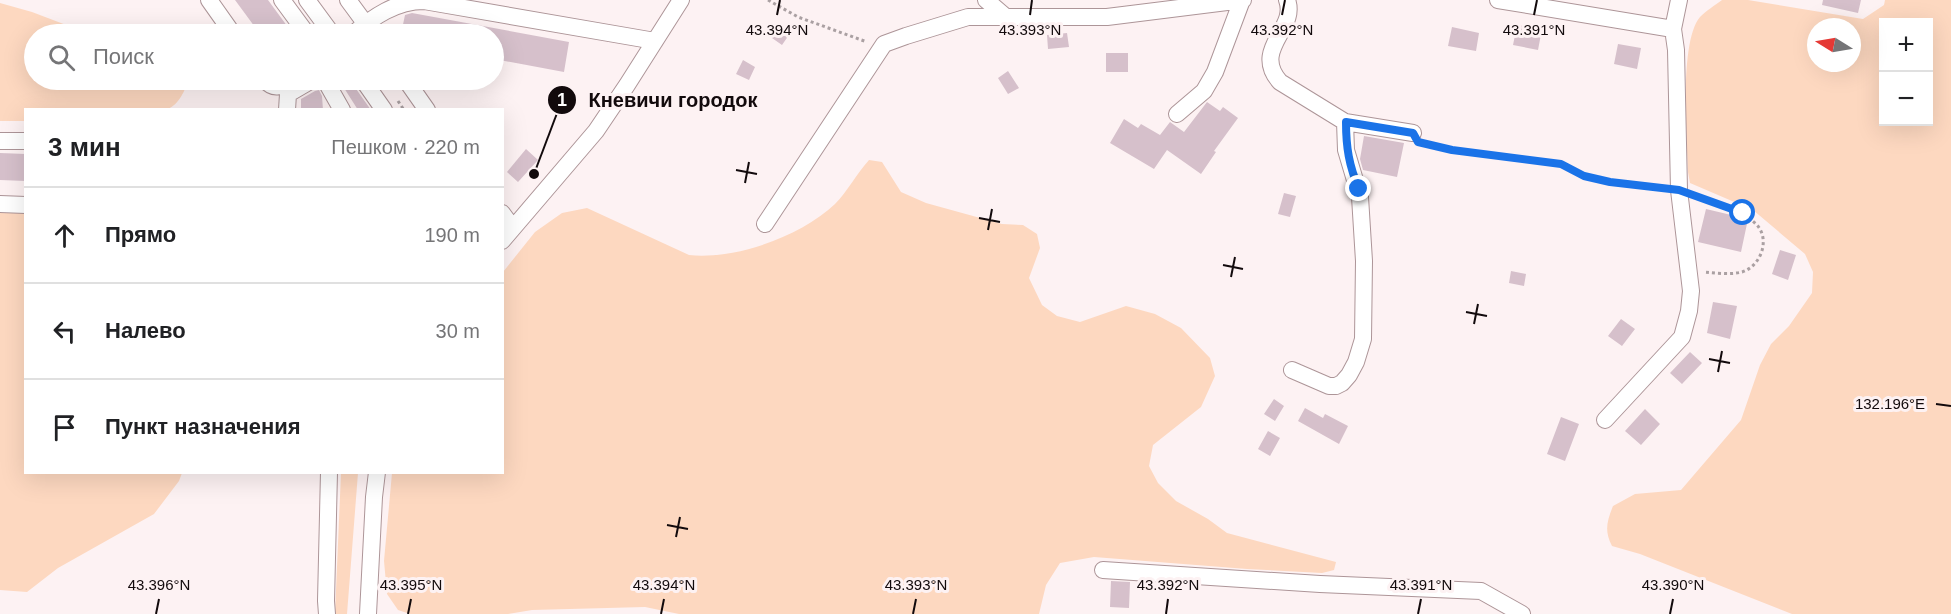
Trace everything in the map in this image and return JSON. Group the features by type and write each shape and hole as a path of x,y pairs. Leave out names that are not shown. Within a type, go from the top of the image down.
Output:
{"street":[{"path":"209,0 226,24"},
{"path":"282,0 300,24"},
{"path":"307,0 325,24"},
{"path":"348,0 360,24"},
{"path":"508,234 596,130 681,0"},
{"path":"986,0 1006,17"},
{"path":"765,224 884,44 968,17 1107,17 1243,0 1215,72 1204,91 1177,114"},
{"path":"1287,0 1289,11 1269,63 1273,73 1280,81 1346,122 1413,133"},
{"path":"1498,0 1673,29"},
{"path":"1605,420 1682,337 1689,311 1691,291 1679,190 1676,50 1673,29 1679,0"},
{"path":"373,24 397,4 424,1 655,41"},
{"path":"287,108 288,94 295,90"},
{"path":"331,90 341,108"},
{"path":"370,90 383,108"},
{"path":"413,90 427,108"},
{"path":"1292,370 1329,386 1336,386 1349,375 1356,362 1363,339 1364,261 1360,197 1346,150 1346,122"},
{"path":"0,141 24,141"},
{"path":"0,204 24,205"},
{"path":"327,614 329,474"},
{"path":"368,614 377,474"},
{"path":"1103,570 1320,584 1481,591 1522,614"}],"path":[{"path":"768,0 798,17 843,35 865,42 884,44"},
{"path":"1413,133 1418,142 1452,150 1561,164 1584,176 1610,182 1679,190 1743,213 1758,225 1763,234 1764,246 1756,262 1743,272 1689,272"}],"shaded area":[{"path":"1722,0 1748,0 1857,18 1807,18 1807,72 1861,72 1861,19 1884,5 1885,0 1951,0 1951,614 1792,614 1640,554 1612,546 1607,526 1613,506 1635,494 1681,490 1741,420 1760,365 1771,344 1789,326 1812,293 1813,272 1805,254 1753,210 1690,183 1686,115 1689,47 1693,29 1700,17"},
{"path":"0,3 64,24 24,24 24,90 184,90 178,101 169,108 24,108 24,121 0,121"},
{"path":"869,160 882,162 901,192 926,203 1002,224 1023,225 1037,234 1040,248 1029,278 1042,305 1057,316 1080,322 1126,306 1155,314 1181,328 1210,358 1215,376 1201,407 1153,445 1149,466 1158,483 1176,501 1227,533 1336,562 1334,570 1322,573 1247,569 1094,557 1060,563 1046,585 1039,614 679,614 645,607 532,610 508,614 410,614 398,610 387,594 384,561 392,474 504,474 504,271 535,232 562,213 587,208 689,255 727,254 786,236 821,216 835,204"},
{"path":"0,205 24,206 24,474 182,474 179,481 154,514 58,568 27,592 0,590"},
{"path":"341,474 358,474 347,614 335,614"}],"building":[{"path":"235,0 268,0 286,24 253,24"},
{"path":"1823,0 1861,0 1858,13 1822,5"},
{"path":"412,13 472,24 403,24 405,15"},
{"path":"780,25 791,32 782,45 772,38"},
{"path":"1517,25 1542,29 1538,50 1513,45"},
{"path":"1452,27 1479,33 1476,51 1448,46"},
{"path":"504,30 569,42 564,72 504,61"},
{"path":"1067,33 1069,47 1048,49 1047,35"},
{"path":"1618,44 1641,48 1637,69 1614,64"},
{"path":"1106,53 1128,53 1128,72 1106,72"},
{"path":"743,60 755,67 749,80 736,74"},
{"path":"1008,71 1019,88 1008,94 998,78"},
{"path":"319,90 322,96 323,108 301,108 301,99"},
{"path":"345,90 357,90 370,108 357,108"},
{"path":"1207,102 1220,111 1223,107 1238,118 1214,151 1216,152 1201,174 1167,150 1154,169 1110,143 1124,119 1138,128 1141,124 1160,135 1170,122 1184,132"},
{"path":"1364,136 1404,143 1397,177 1363,170 1360,159"},
{"path":"526,149 538,160 518,182 507,172"},
{"path":"0,153 24,154 24,181 0,180"},
{"path":"1284,193 1296,196 1290,217 1278,214"},
{"path":"1706,209 1748,219 1741,252 1698,242"},
{"path":"1780,250 1796,255 1788,280 1772,274"},
{"path":"1511,271 1526,274 1524,286 1509,283"},
{"path":"1713,302 1737,306 1730,339 1707,333"},
{"path":"1621,319 1635,329 1622,346 1608,336"},
{"path":"1690,352 1702,363 1682,384 1670,373"},
{"path":"1274,399 1284,406 1275,421 1264,414"},
{"path":"1305,408 1323,418 1325,414 1348,426 1339,444 1298,421"},
{"path":"1645,409 1660,424 1641,445 1625,431"},
{"path":"1561,417 1579,424 1565,461 1547,454"},
{"path":"1268,431 1280,438 1270,456 1258,449"},
{"path":"1111,581 1130,582 1129,608 1110,607"}],"place":[{"name":"Кневичи городок","path":"534,174"}],"route":[{"path":"1359,189 1351,171 1346,150 1346,122 1413,133 1418,142 1452,150 1561,164 1584,176 1610,182 1679,190 1743,213"}]}
